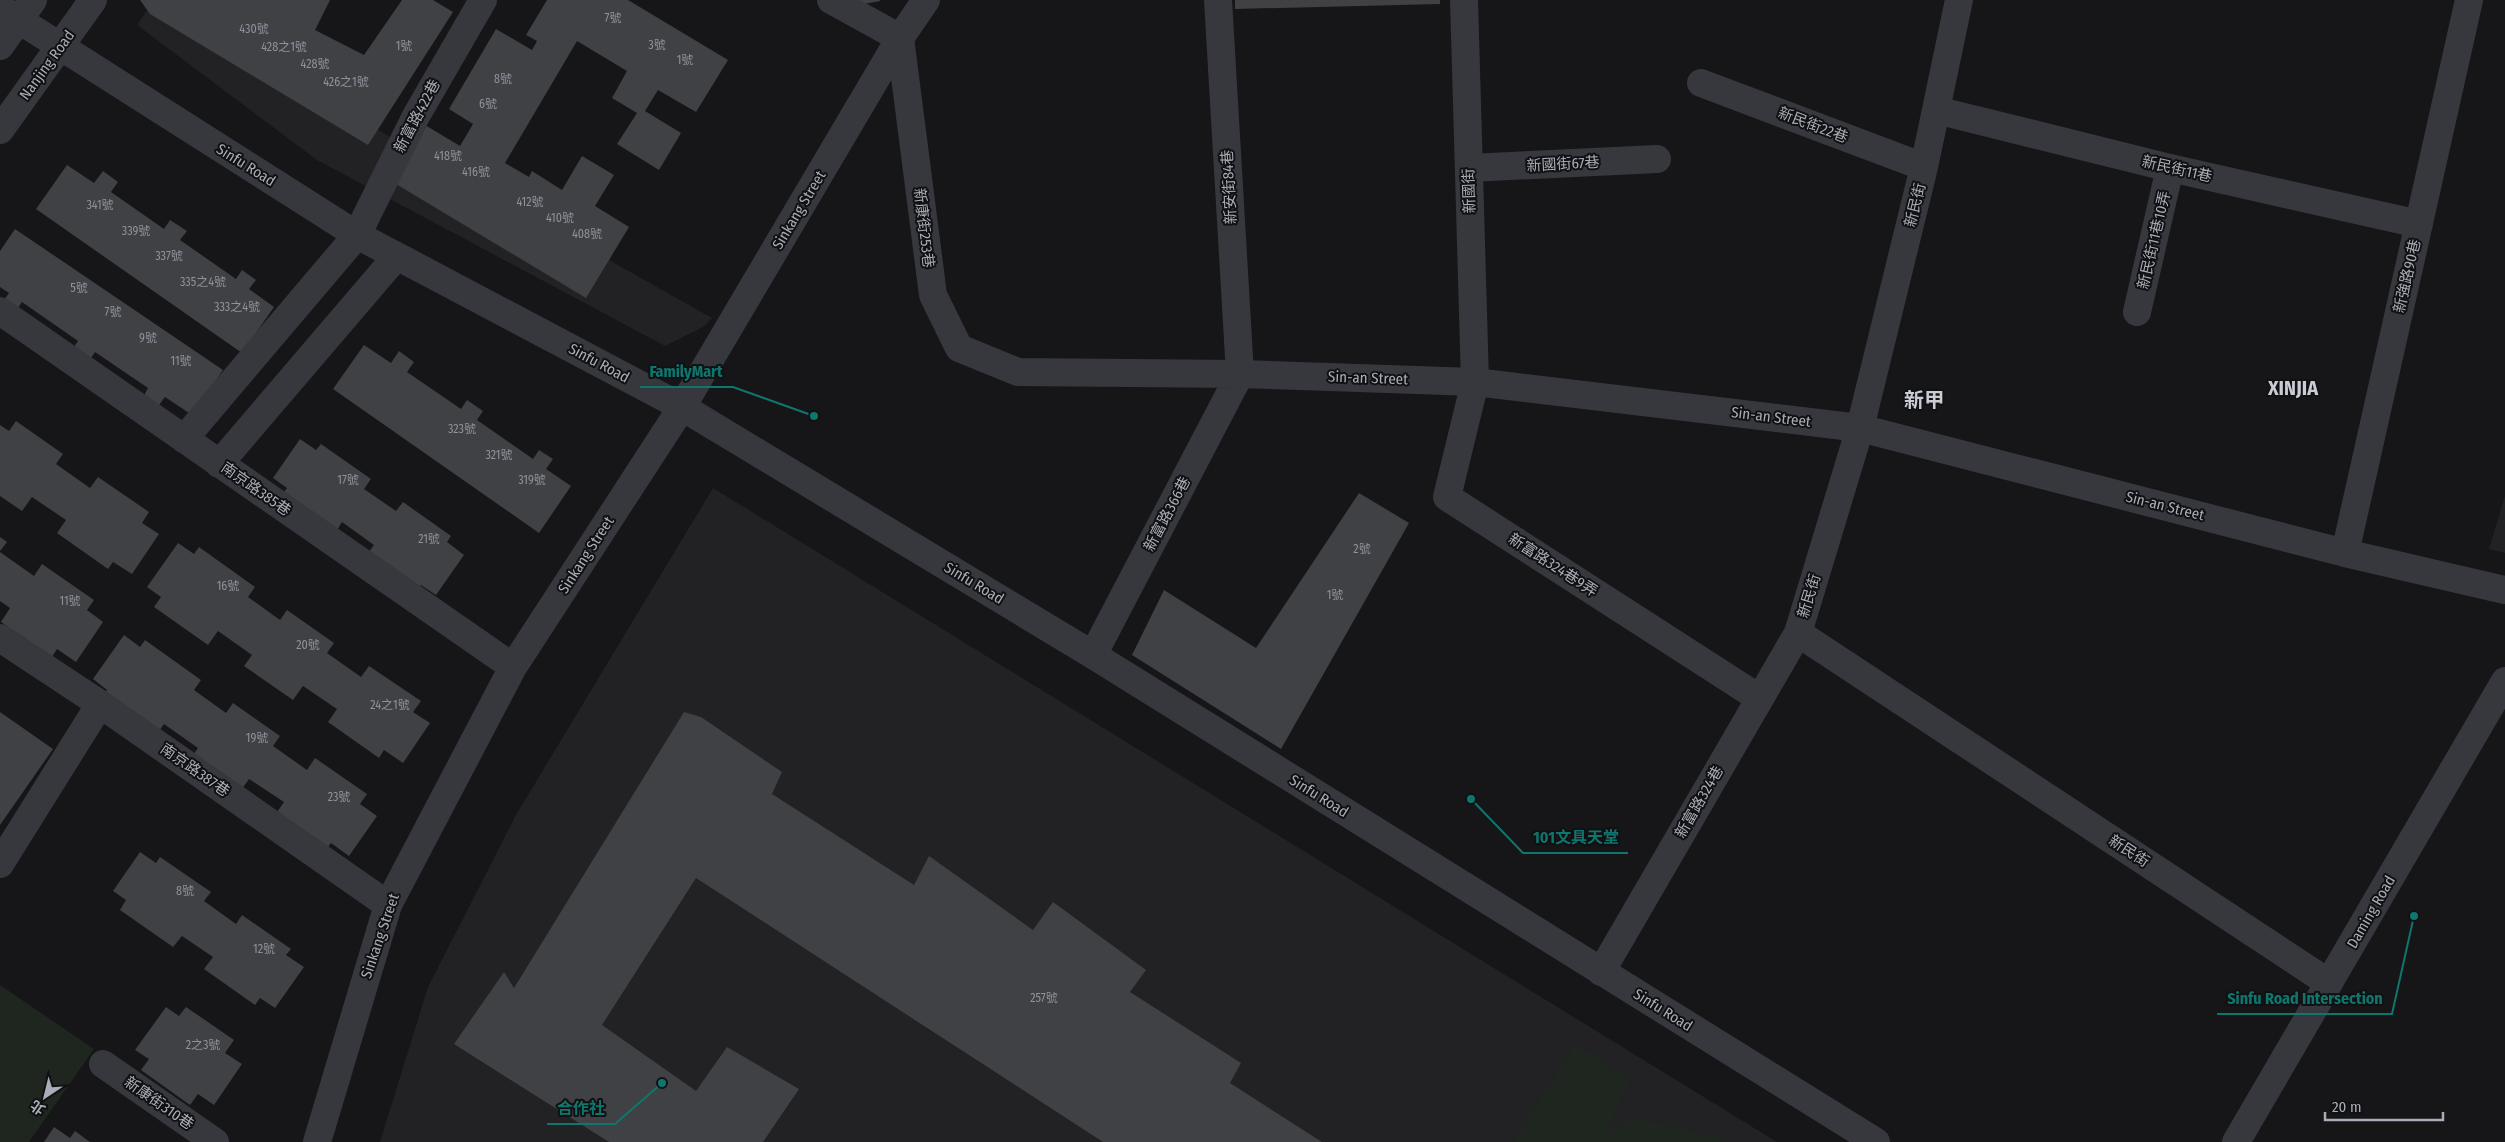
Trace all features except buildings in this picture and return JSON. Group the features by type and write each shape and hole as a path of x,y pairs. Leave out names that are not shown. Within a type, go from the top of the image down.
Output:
{"street":[{"name":"Nanjing Road","path":"0,130 93,0"},
{"name":"新富路422巷","path":"184,439 357,235 416,116 482,0"},
{"path":"831,0 900,38"},
{"name":"Sinkang Street","path":"317,1142 388,905 513,667 682,407 900,38 926,0"},
{"name":"新安街84巷","path":"1218,0 1240,374"},
{"name":"新國街","path":"1464,0 1475,382"},
{"name":"新民街","path":"1958,0 1924,167 1860,428 1798,633 2329,983"},
{"name":"新強路90巷","path":"2345,553 2470,0"},
{"name":"Sinfu Road","path":"17,10 60,46 357,235 682,407 1093,655 1876,1142"},
{"path":"0,46 17,10"},
{"name":"新康街253巷","path":"900,38 933,295 959,348 1018,372"},
{"name":"新民街22巷","path":"1701,83 1924,167"},
{"name":"新民街11巷","path":"1936,110 2170,168 2419,224"},
{"name":"新國街67巷","path":"1469,168 1657,159"},
{"name":"新民街11巷10弄","path":"2137,312 2170,168"},
{"path":"219,464 396,257"},
{"name":"南京路385巷","path":"0,310 513,667"},
{"name":"Sin-an Street","path":"1018,372 1240,374 1475,382 1860,428 2345,553 2505,590"},
{"name":"新富路366巷","path":"1093,655 1240,374"},
{"name":"新富路324巷9弄","path":"1475,382 1446,497 1759,698"},
{"name":"新富路324巷","path":"1601,972 1798,633"},
{"name":"南京路387巷","path":"0,638 100,704 388,905"},
{"name":"Daming Road","path":"2236,1142 2505,681"},
{"path":"0,864 100,704"},
{"name":"新康街310巷","path":"103,1064 215,1142"}],"shaded area":[{"path":"154,0 227,45 712,318 703,327 665,346 317,160 137,25"},
{"path":"713,488 1777,1142 380,1142 428,987 516,815"},
{"path":"2505,496 2505,553 2489,549"},
{"path":"0,985 94,1049 29,1142 0,1142"},
{"path":"1576,1043 1630,1080 1607,1131 1637,1118 1721,1138 1726,1142 1513,1142"}],"place":[{"name":"FamilyMart","path":"814,416"},
{"name":"101文具天堂","path":"1471,799"},
{"name":"Sinfu Road Intersection","path":"2414,916"},
{"name":"合作社","path":"662,1083"}],"district":[{"name":"XINJIA","path":"2293,388"},
{"name":"新甲","path":"1924,400"}]}
